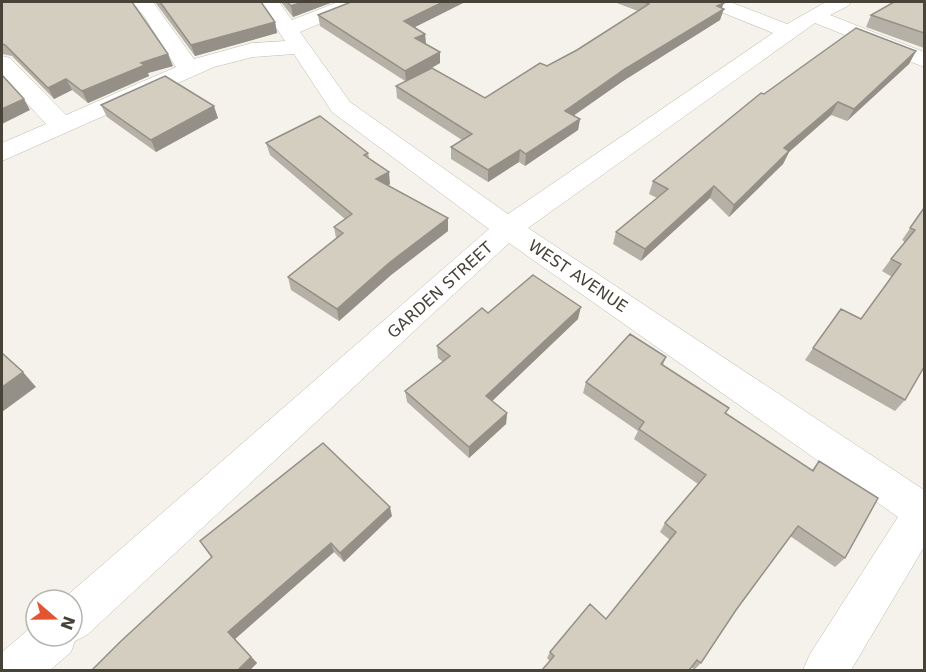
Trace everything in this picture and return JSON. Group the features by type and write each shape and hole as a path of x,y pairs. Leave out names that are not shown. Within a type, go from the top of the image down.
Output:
{"street":[{"path":"142,2 152,12 188,68"},
{"name":"WEST AVENUE","path":"269,2 341,107 508,228 924,511"},
{"path":"2,153 188,68 295,38 355,2"},
{"path":"714,2 801,23 924,60"},
{"name":"GARDEN STREET","path":"84,609 508,228 801,23 841,2"},
{"path":"2,63 62,125"},
{"path":"826,670 924,511"},
{"path":"16,670 41,648"}],"building":[{"path":"2,2 132,2 168,54 141,63 145,65 82,91 66,79 48,88 2,44"},
{"path":"160,2 261,2 275,22 191,45"},
{"path":"287,2 303,2 291,6"},
{"path":"351,2 443,2 404,21 425,34 415,38 440,52 405,71 318,15"},
{"path":"644,2 720,2 724,3 717,6 724,9 625,69 565,111 580,119 526,154 520,150 488,170 451,147 472,134 396,86 432,68 485,98 540,63 547,66 577,50 649,4"},
{"path":"894,2 924,2 924,33 871,15"},
{"path":"856,28 916,51 854,109 838,102 784,148 789,151 734,205 714,186 645,249 616,232 668,189 653,181 761,93 764,94"},
{"path":"2,75 24,99 2,109"},
{"path":"165,76 214,106 151,140 101,105"},
{"path":"320,116 368,153 364,155 389,172 376,179 448,218 389,263 337,309 288,277 343,233 334,227 352,214 266,143"},
{"path":"924,208 924,367 905,400 813,348 841,309 861,319 901,264 891,259 915,230 910,228"},
{"path":"533,275 581,307 486,396 507,413 469,447 405,391 450,356 437,346 482,308 488,313"},
{"path":"630,334 666,357 661,364 729,408 725,413 813,471 819,461 878,498 845,558 798,526 736,610 701,663 697,660 689,670 542,670 554,656 550,652 590,604 606,619 676,532 665,523 706,475 639,429 644,422 586,382"},
{"path":"2,353 23,372 2,387"},
{"path":"323,443 390,507 340,553 331,543 228,632 251,657 238,670 92,670 212,557 200,541"}]}
